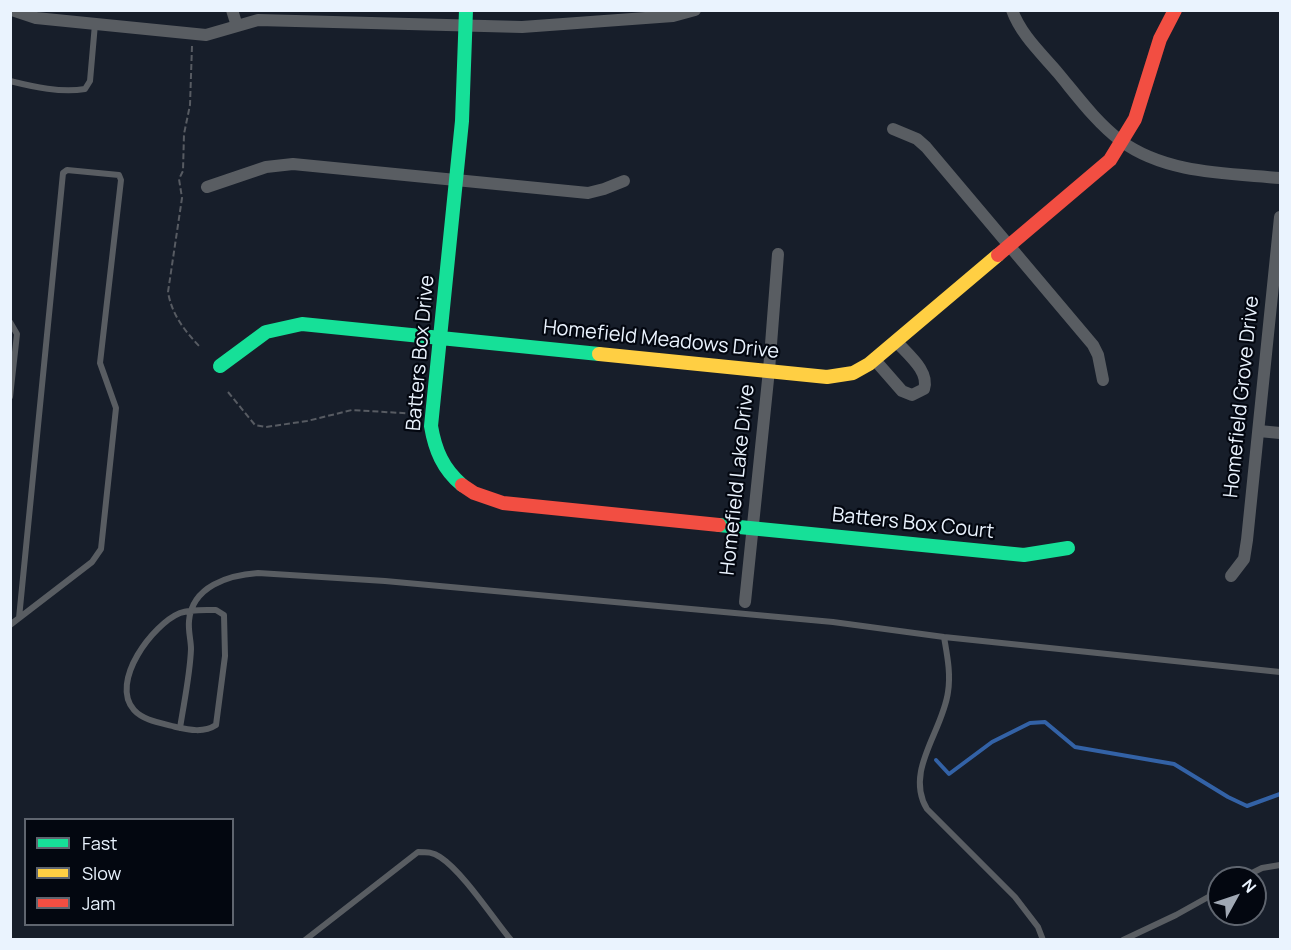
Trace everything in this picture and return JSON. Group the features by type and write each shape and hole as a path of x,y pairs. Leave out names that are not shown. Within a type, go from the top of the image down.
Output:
{"street":[{"path":"12,10 36,18 193,35 206,35 258,20 273,19 522,27 621,15 674,16 695,10"},
{"path":"232,10 237,26"},
{"name":"Batters Box Drive","path":"466,10 456,179 433,414 433,442 440,461 459,484 483,498 503,503 754,527"},
{"path":"1012,10 1024,33 1098,121 1122,142 1159,161 1185,169 1281,178"},
{"name":"Homefield Meadows Drive","path":"220,366 266,332 286,326 327,325 826,377 853,373 896,341 1110,160 1135,119 1160,39 1175,10"},
{"path":"893,129 917,139 926,147 1011,245 1093,345 1098,355 1103,380"},
{"path":"207,188 266,166 293,164 588,193 624,180"},
{"name":"Homefield Grove Drive","path":"1231,576 1244,559 1281,217"},
{"name":"Homefield Lake Drive","path":"745,602 770,370 778,254"},
{"path":"874,359 902,391 912,395 924,389 926,382 923,373 896,341"},
{"path":"1259,430 1281,433"},
{"name":"Batters Box Court","path":"754,527 1024,555 1068,548"}],"lane":[{"path":"10,81 29,86 73,91 85,89 90,81 95,24"},
{"path":"10,625 92,562 101,549 116,408 100,363 121,180 119,175 67,170 63,173 19,618"},
{"path":"10,322 17,334 10,397"},
{"path":"180,728 191,648 189,621 191,611 206,590 222,580 239,574 296,574 833,622 944,637 1281,672"},
{"path":"216,610 224,615 225,656 216,725 202,731 180,728 144,718 130,703 128,691 130,672 138,652 148,638 178,614 191,611 216,610"},
{"path":"944,637 949,677 948,694 919,774 921,798 927,809 1015,897 1038,927 1042,939"},
{"path":"305,939 418,852 430,852 441,857 454,870 511,939"},
{"path":"1123,939 1176,915 1207,898"}],"path":[{"path":"192,45 190,105 184,134 183,171 179,179 182,198 168,292 171,307 179,323 200,347"},
{"path":"228,392 255,425 266,427 307,422 352,410 398,415 433,414"}],"waterway":[{"path":"936,760 949,774 992,742 1030,723 1045,722 1075,747 1174,764 1247,806 1280,794"}],"traffic: fast":[{"path":"462,485 441,458 431,426 462,121 466,10"},
{"path":"220,366 266,332 302,324 599,354"},
{"path":"719,525 1024,555 1068,548"}],"traffic: slow":[{"path":"599,354 827,377 853,373 869,364 998,255"}],"traffic: jam":[{"path":"998,255 1110,160 1135,119 1160,39 1175,10"},
{"path":"462,485 474,493 503,503 719,525"}]}
